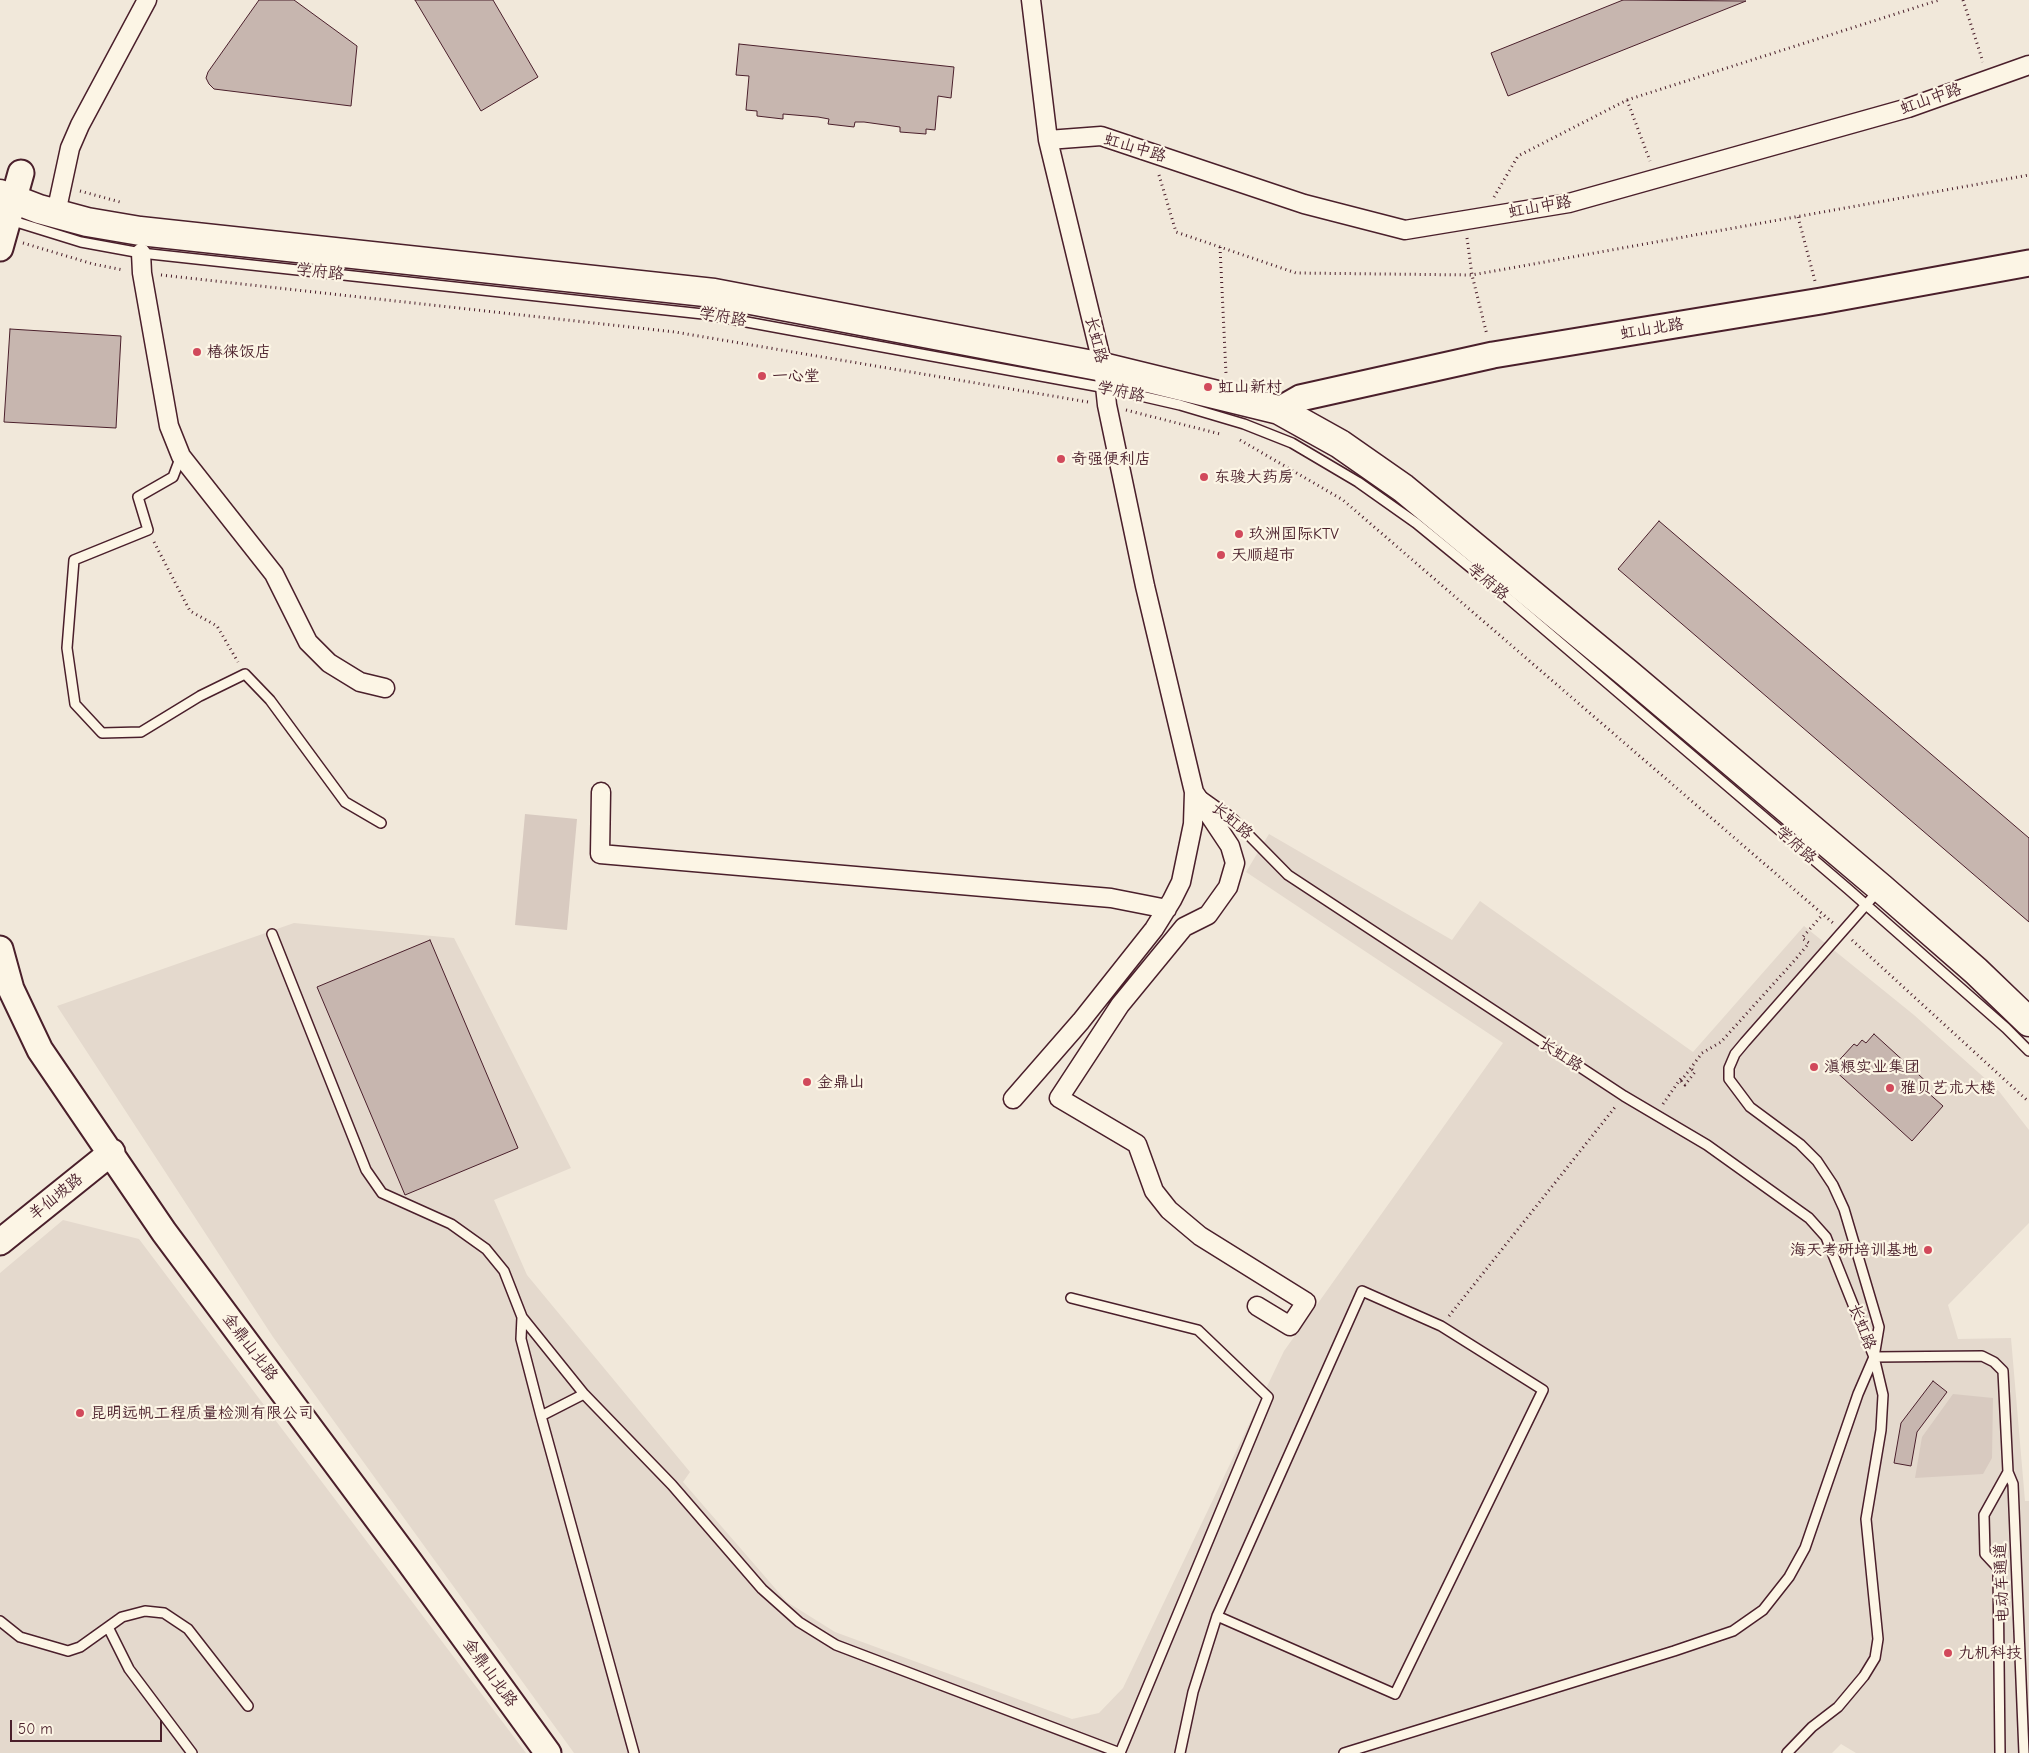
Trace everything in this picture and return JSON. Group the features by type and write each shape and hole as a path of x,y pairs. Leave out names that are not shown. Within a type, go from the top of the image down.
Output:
{"main road":[{"name":"学府路","path":"4,219 56,213 87,222 140,231 714,293 1105,387 1279,410 1340,444 1403,488 1627,672 1873,896 1976,971 2029,1022"}],"street":[{"path":"56,213 70,148 80,125 147,0"},
{"name":"长虹路","path":"1031,0 1048,140 1105,387 1145,586 1194,792"},
{"name":"虹山中路","path":"1048,140 1101,136 1304,204 1406,230 1569,203 1908,108 2029,65"},
{"path":"4,219 21,174"},
{"path":"141,253 142,273 169,426 181,456 274,574 308,642 329,663 360,682 385,688"},
{"name":"虹山北路","path":"1279,410 1300,398 1493,355 1821,301 2029,263"},
{"path":"601,792 600,854 1111,898 1166,909"},
{"path":"1014,1099 1082,1021 1154,929 1166,909 1181,882 1193,824 1194,792"},
{"path":"1194,792 1230,846 1235,864 1228,887 1208,915 1184,927 1120,1005 1059,1098 1137,1144 1154,1191 1169,1210 1194,1231 1306,1302 1290,1326 1257,1306"},
{"name":"金鼎山北路","path":"0,949 11,989 40,1050 112,1152 164,1232 402,1552 548,1753"},
{"name":"羊仙坡路","path":"0,1242 112,1152"}],"lane":[{"name":"学府路","path":"4,219 81,242 141,253 704,314 1105,387 1180,405 1244,424 1292,443 1358,482 1416,522 1873,896 2029,1051"},
{"path":"181,456 173,477 138,498 148,530 74,560 67,648 75,704 102,733 141,732 200,696 245,674 270,700 345,802 381,823"},
{"name":"长虹路","path":"1194,792 1231,817 1288,875 1624,1096 1707,1145 1809,1218 1826,1237 1874,1357"},
{"path":"1344,1753 1674,1652 1733,1631 1763,1610 1789,1578 1805,1548 1858,1394 1874,1357 1879,1328 1844,1209 1833,1185 1817,1162 1800,1144 1750,1107 1729,1079 1729,1068 1735,1054 1873,896"},
{"path":"272,934 366,1170 382,1193 451,1224 486,1249 504,1271 522,1317 584,1394 672,1485 762,1589 799,1622 836,1645 1120,1753 1268,1397 1198,1330 1071,1298"},
{"path":"1180,1753 1193,1692 1217,1616 1362,1291 1440,1326 1543,1390 1395,1694 1217,1616"},
{"path":"522,1317 521,1339 634,1753"},
{"name":"电动车通道","path":"1874,1357 1982,1356 1994,1362 2003,1371 2008,1472 2013,1484 2024,1753"},
{"path":"1787,1753 1812,1727 1838,1707 1864,1676 1875,1658 1878,1639 1866,1519 1882,1430 1883,1395 1874,1357"},
{"path":"541,1416 584,1394"},
{"path":"2000,1753 1998,1568 1985,1554 1984,1515 2008,1472"},
{"path":"0,1621 20,1636 68,1651 80,1647 122,1617 145,1611 164,1613 188,1629 248,1706"},
{"path":"108,1627 129,1669 192,1753"}],"path":[{"path":"1493,355 1472,275 1474,219 1518,156 1627,100 1939,0"},
{"path":"1963,0 1988,79"},
{"path":"1627,100 1656,178"},
{"path":"1152,152 1176,232 1296,273 1472,275 2029,175"},
{"path":"62,186 128,204"},
{"path":"1798,217 1821,301"},
{"path":"4,219 93,264 142,273 675,332 1105,387 1229,436"},
{"path":"1220,247 1226,378"},
{"path":"1238,439 1342,500 1823,914 2029,1102"},
{"path":"148,530 190,612 218,626 245,674"},
{"path":"1656,1115 1689,1067 1695,1072 1685,1085 1680,1081 1702,1053 1720,1042 1809,943 1802,938 1823,914"},
{"path":"1440,1326 1624,1096"}],"shaded area":[{"path":"525,814 577,819 567,930 515,925"},
{"path":"1269,834 1452,940 1480,901 1693,1052 1804,926 1914,1015 1998,1090 2029,1130 2029,1223 1948,1305 1958,1339 2011,1338 2025,1501 2029,1501 2029,1753 1856,1753 1841,1744 1832,1753 574,1753 273,1337 57,1006 294,923 454,938 571,1168 494,1200 527,1275 690,1472 683,1482 787,1602 835,1632 1072,1719 1099,1713 1123,1688 1284,1351 1503,1043 1246,872"},
{"path":"63,1220 139,1239 526,1753 0,1753 0,1273"},
{"path":"1953,1394 1993,1398 1992,1458 1983,1474 1915,1478 1922,1437"}],"building":[{"path":"259,0 294,0 357,46 351,106 214,89 209,84 206,78 208,72"},
{"path":"415,0 493,0 538,77 481,111"},
{"path":"1623,0 1746,1 1508,96 1491,53"},
{"path":"739,44 954,67 951,98 938,96 935,130 926,129 926,134 900,132 900,127 864,122 855,122 854,127 828,124 829,119 818,117 783,114 783,119 757,116 757,111 746,110 749,76 736,75"},
{"path":"10,329 121,336 116,428 4,422"},
{"path":"1659,521 2029,838 2029,922 1618,569"},
{"path":"430,940 518,1148 405,1195 317,987"},
{"name":"雅贝艺术大楼","path":"1874,1034 1930,1085 1925,1090 1943,1106 1912,1141 1832,1068 1854,1044 1857,1046 1862,1040 1866,1043"},
{"path":"1933,1381 1947,1392 1917,1432 1911,1466 1894,1463 1901,1423"}],"place":[{"name":"椿徕饭店","path":"197,352"},
{"name":"一心堂","path":"762,376"},
{"name":"虹山新村","path":"1208,387"},
{"name":"奇强便利店","path":"1061,459"},
{"name":"东骏大药房","path":"1204,477"},
{"name":"玖洲国际KTV","path":"1239,534"},
{"name":"天顺超市","path":"1221,555"},
{"name":"滇粮实业集团","path":"1814,1067"},
{"name":"金鼎山","path":"807,1082"},
{"name":"雅贝艺术大楼","path":"1890,1088"},
{"name":"海天考研培训基地","path":"1928,1250"},
{"name":"昆明远帆工程质量检测有限公司","path":"80,1413"},
{"name":"九机科技","path":"1948,1653"}]}
